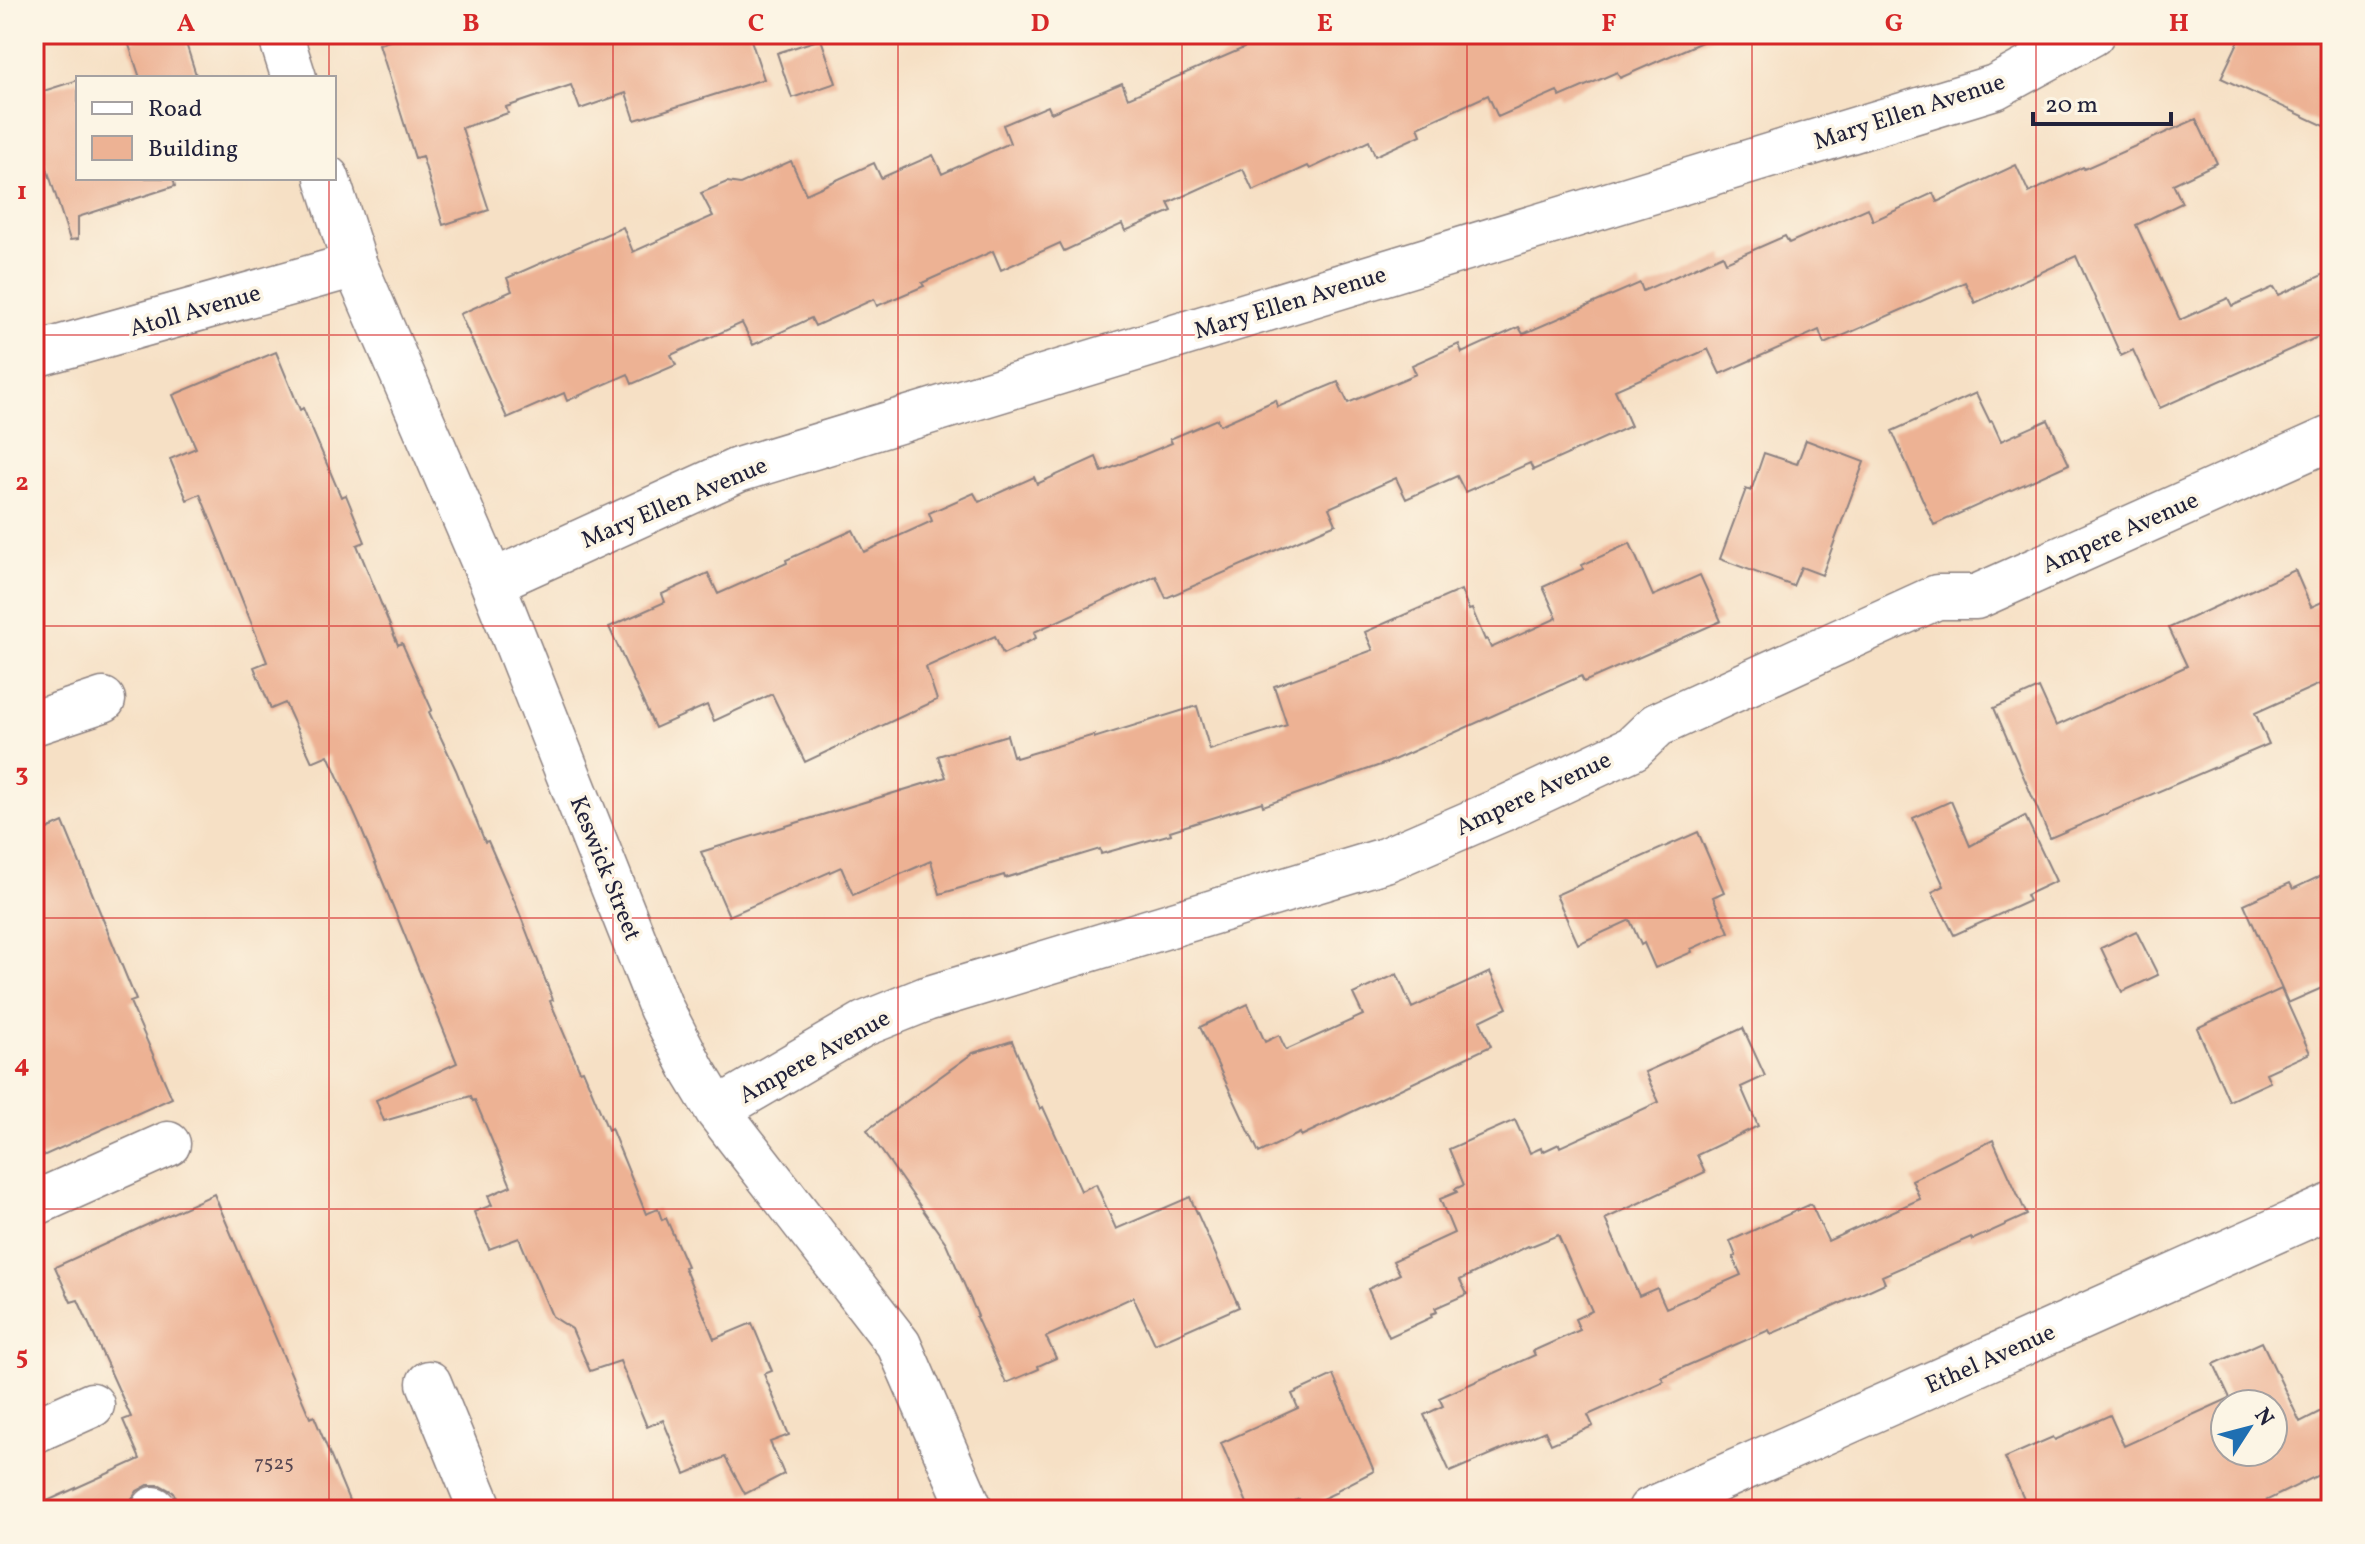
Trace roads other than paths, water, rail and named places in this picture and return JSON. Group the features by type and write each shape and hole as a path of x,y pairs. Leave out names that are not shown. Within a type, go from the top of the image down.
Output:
{"street":[{"path":"280,34 293,76"},
{"name":"Mary Ellen Avenue","path":"492,582 738,470 1995,87 2092,34"},
{"name":"Keswick Street","path":"328,180 355,265 492,582 661,1008 717,1110 899,1345 971,1510"},
{"name":"Atoll Avenue","path":"34,355 355,265"},
{"name":"Ampere Avenue","path":"717,1110 864,1024 926,999 1385,860 1633,748 1657,725 1937,597 1976,597 2331,438"},
{"path":"34,723 103,700"},
{"path":"34,1204 168,1144"},
{"name":"Ethel Avenue","path":"1650,1510 2331,1206"},
{"path":"429,1383 481,1510"},
{"path":"34,1431 92,1405"}]}
